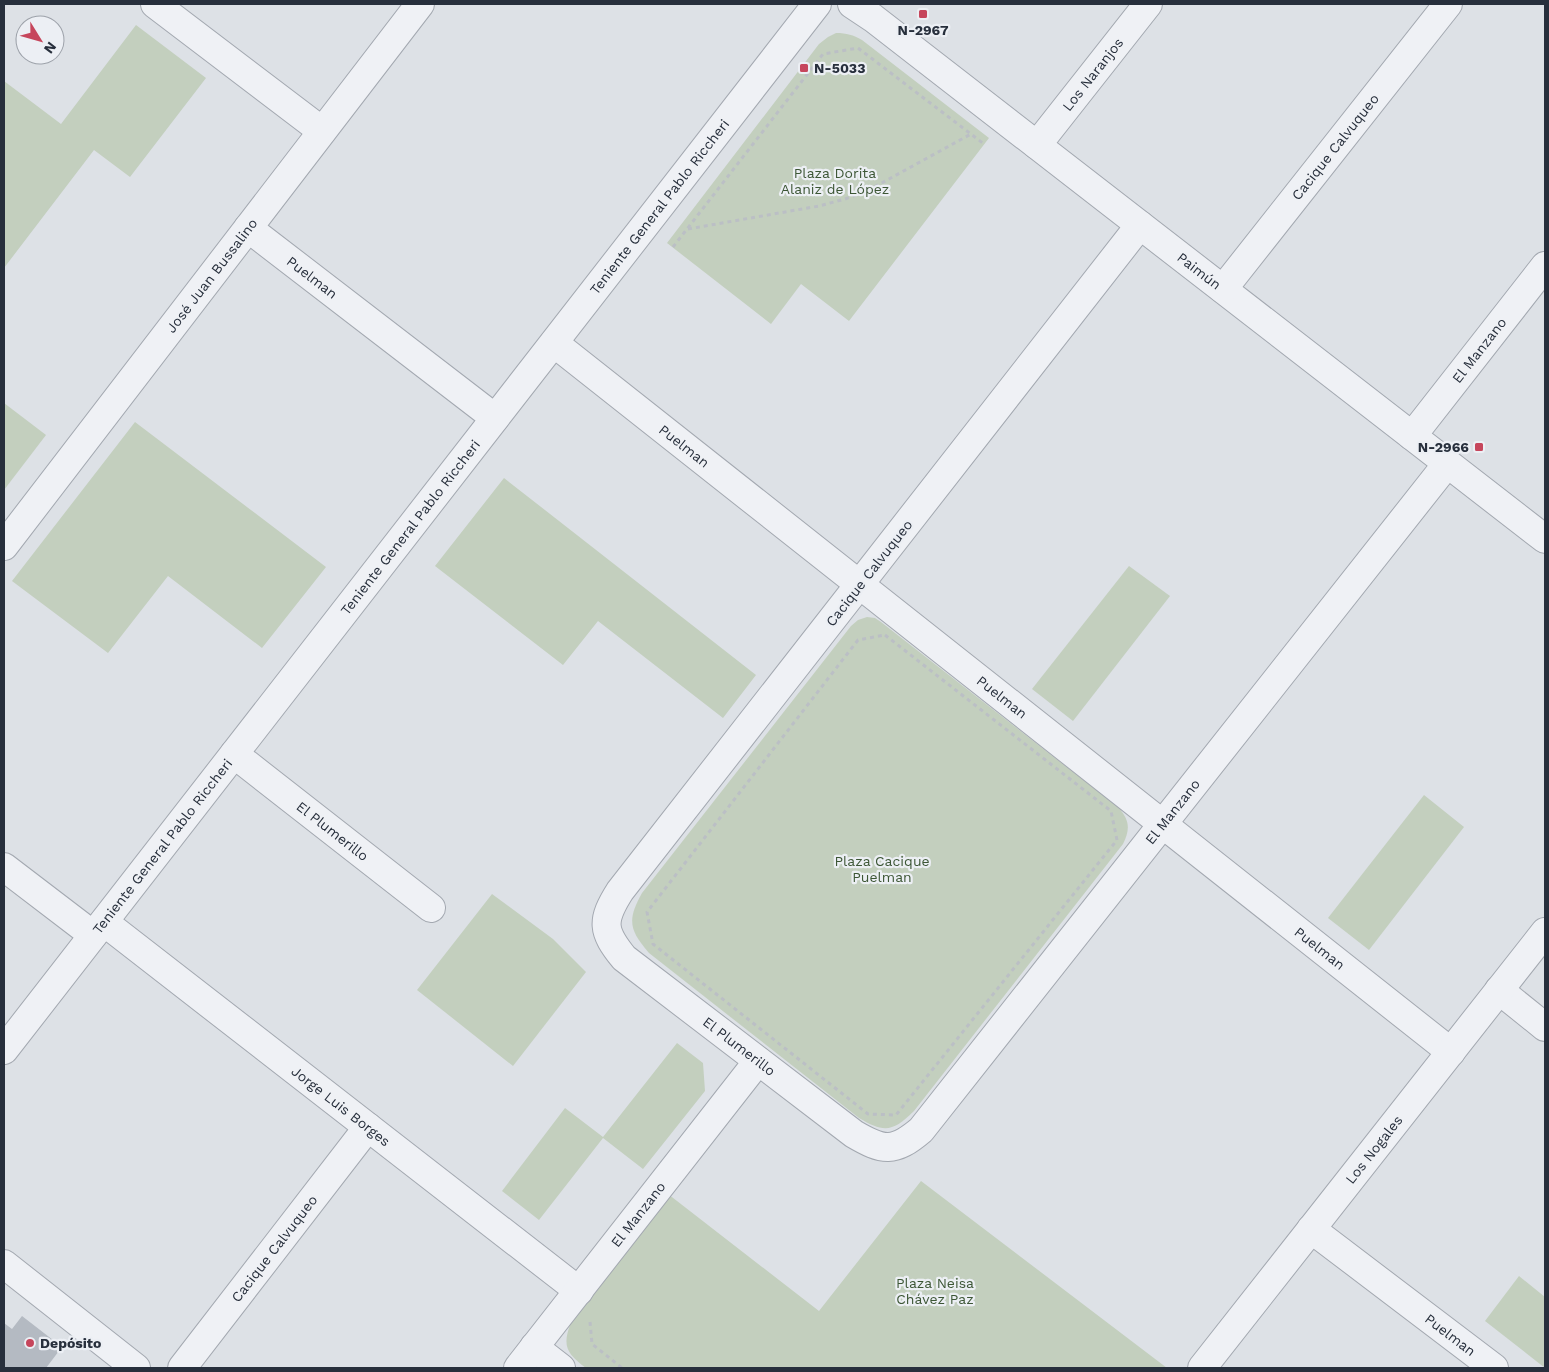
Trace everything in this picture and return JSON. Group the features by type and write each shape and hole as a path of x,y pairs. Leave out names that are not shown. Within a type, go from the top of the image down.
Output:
{"street":[{"path":"155,4 322,131"},
{"name":"José Juan Bussalino","path":"4,546 420,4"},
{"name":"Teniente General Pablo Riccheri","path":"4,1050 817,4"},
{"name":"Paimún","path":"852,4 873,18 1545,539"},
{"name":"Los Naranjos","path":"1037,145 1148,4"},
{"name":"Cacique Calvuqueo","path":"1223,289 1448,4"},
{"name":"Cacique Calvuqueo","path":"606,925 610,907 620,891 1140,225"},
{"name":"Puelman","path":"248,228 494,418"},
{"name":"El Manzano","path":"1412,436 1545,266"},
{"name":"Puelman","path":"554,343 1451,1052"},
{"name":"El Manzano","path":"890,1148 907,1142 921,1130 1447,464"},
{"name":"El Plumerillo","path":"234,754 431,908"},
{"name":"Jorge Luis Borges","path":"4,867 99,928 368,1127 584,1302"},
{"name":"El Plumerillo","path":"606,925 612,943 624,958 854,1134 872,1144 890,1148"},
{"name":"Los Nogales","path":"1202,1368 1545,932"},
{"path":"1499,990 1545,1027"},
{"name":"El Manzano","path":"518,1368 534,1347 584,1302 758,1061"},
{"name":"Cacique Calvuqueo","path":"182,1368 368,1127"},
{"name":"Puelman","path":"1311,1230 1494,1368"},
{"path":"4,1264 136,1368"},
{"path":"534,1347 562,1368"}],"path":[{"path":"673,247 823,54 858,48 984,144"},
{"path":"687,230 819,206 844,199 867,191 971,134"},
{"path":"885,635 893,641 1111,811 1116,840 896,1115 868,1114 653,944 647,912 858,640 885,635"},
{"path":"584,1302 592,1344 622,1368"}],"green space":[{"path":"136,25 206,78 130,177 94,150 4,268 4,81 61,124"},
{"name":"Plaza Dorita Alaniz de López","path":"836,33 843,33 862,40 989,138 849,321 801,284 771,324 667,243 819,44"},
{"path":"4,403 46,435 4,490"},
{"path":"135,422 326,567 262,648 168,576 108,653 12,581"},
{"path":"504,478 756,675 723,718 598,621 563,665 435,566"},
{"path":"1129,566 1170,596 1073,721 1032,689"},
{"name":"Plaza Cacique Puelman","path":"867,617 875,618 881,622 1119,808 1128,826 1123,844 914,1111 900,1123 888,1128 875,1126 859,1118 649,953 637,938 632,924 634,911 642,893 851,626 858,620"},
{"path":"1424,795 1464,827 1369,950 1328,918"},
{"path":"492,894 553,939 586,972 513,1066 417,990"},
{"path":"677,1043 703,1063 705,1091 643,1169 603,1138 539,1220 502,1191 565,1108 603,1137"},
{"name":"Plaza Neisa Chávez Paz","path":"921,1181 1167,1368 586,1368 570,1353 567,1337 571,1322 668,1194 819,1311"},
{"path":"1519,1276 1545,1297 1545,1368 1485,1321"}],"building":[{"name":"Depósito","path":"22,1316 62,1347 46,1368 4,1368 4,1323 12,1329"}],"place":[{"name":"N-2967","path":"923,14"},
{"name":"N-5033","path":"804,68"},
{"name":"N-2966","path":"1479,447"},
{"name":"Depósito","path":"30,1343"}]}
